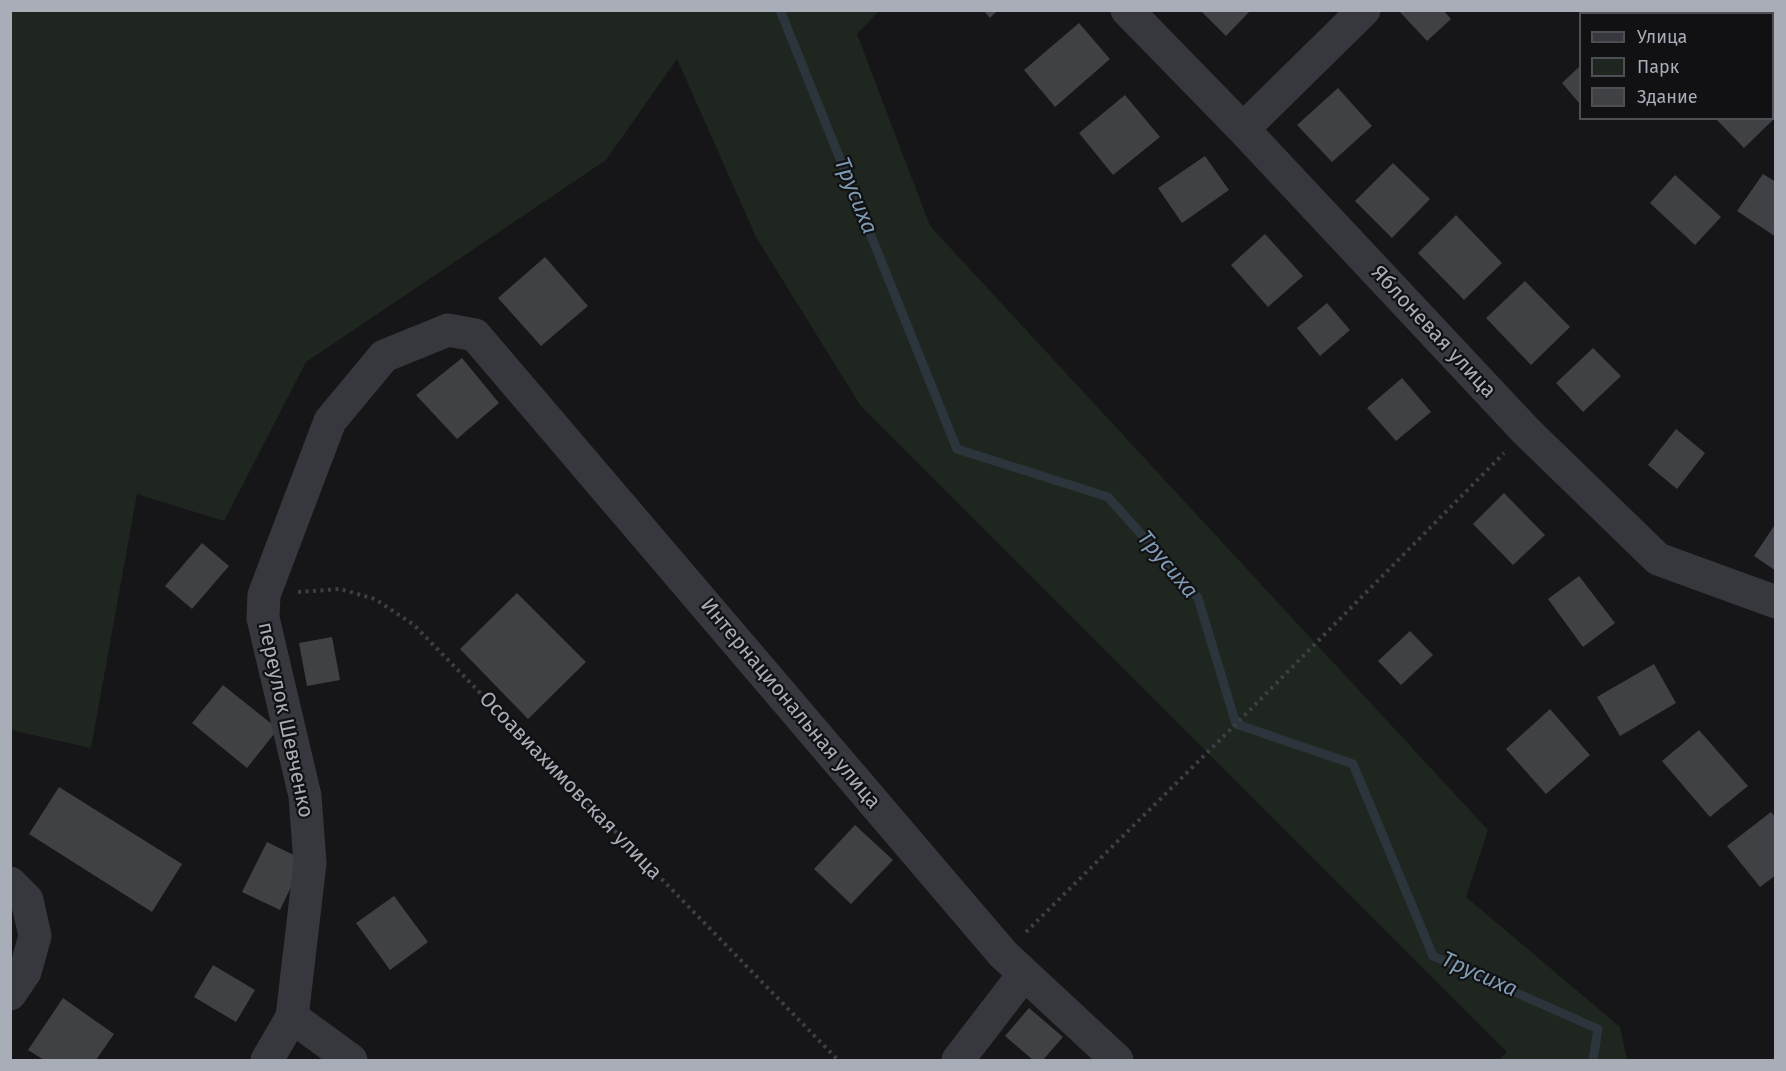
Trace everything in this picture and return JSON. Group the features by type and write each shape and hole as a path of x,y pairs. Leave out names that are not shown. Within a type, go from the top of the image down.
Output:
{"street":[{"name":"Яблоневая улица","path":"1127,10 1243,129 1526,431 1658,558 1776,602"},
{"path":"1243,129 1364,10"},
{"name":"переулок Шевченко","path":"267,1060 292,1017 310,863 305,796 263,618 264,595 330,421 384,356 448,330 476,335"},
{"name":"Интернациональная улица","path":"476,335 1013,964 1117,1060"},
{"path":"10,883 27,900 35,936 25,972 10,994"},
{"path":"958,1060 1013,964"},
{"path":"292,1017 351,1060"}],"path":[{"path":"1013,964 1252,707 1526,431"},
{"name":"Осоавиахимовская улица","path":"264,595 340,589 375,598 414,625 838,1060"}],"green space":[{"path":"11,10 879,11 857,34 930,226 1488,830 1466,897 1620,1027 1627,1060 1498,1060 1507,1052 860,405 756,237 677,59 606,160 306,362 224,521 137,494 91,748 11,730"}],"building":[{"path":"983,10 998,10 990,18"},
{"path":"1200,10 1251,10 1226,36"},
{"path":"1398,10 1443,10 1451,19 1427,41"},
{"path":"1079,23 1110,59 1055,107 1024,70"},
{"path":"1776,51 1776,117 1774,119 1774,52"},
{"path":"1579,67 1579,103 1562,83"},
{"path":"1338,88 1372,126 1332,162 1297,125"},
{"path":"1125,95 1160,137 1113,175 1079,133"},
{"path":"1717,120 1773,120 1744,148"},
{"path":"1205,156 1229,190 1182,223 1158,188"},
{"path":"1393,163 1430,199 1392,238 1355,201"},
{"path":"1763,174 1776,182 1776,237 1737,211"},
{"path":"1675,175 1721,217 1695,245 1650,203"},
{"path":"1456,215 1502,263 1464,300 1418,253"},
{"path":"1265,234 1303,276 1268,307 1231,265"},
{"path":"545,257 588,306 541,346 498,298"},
{"path":"1525,281 1570,327 1531,365 1486,318"},
{"path":"1327,303 1350,330 1320,356 1297,328"},
{"path":"1593,348 1621,376 1583,412 1556,383"},
{"path":"462,358 499,403 457,439 416,395"},
{"path":"1402,378 1431,412 1396,441 1367,408"},
{"path":"1676,429 1705,453 1677,489 1648,465"},
{"path":"1504,493 1545,535 1513,565 1473,524"},
{"path":"1776,523 1776,571 1754,556"},
{"path":"202,543 229,566 192,609 165,586"},
{"path":"1579,576 1615,623 1583,647 1548,599"},
{"path":"517,593 586,662 528,719 460,649"},
{"path":"1410,631 1433,655 1401,685 1378,661"},
{"path":"332,637 340,680 307,686 299,643"},
{"path":"1654,664 1676,703 1620,736 1597,697"},
{"path":"223,685 278,729 247,768 192,723"},
{"path":"1550,709 1590,755 1546,794 1506,749"},
{"path":"1699,730 1748,786 1710,817 1662,761"},
{"path":"59,787 182,864 152,912 29,834"},
{"path":"1771,812 1776,818 1776,875 1760,887 1727,846"},
{"path":"855,825 893,860 851,904 814,869"},
{"path":"267,842 304,860 280,910 242,892"},
{"path":"394,896 428,942 390,970 356,923"},
{"path":"213,965 255,990 236,1022 194,997"},
{"path":"63,998 114,1034 96,1060 44,1060 28,1050"},
{"path":"1029,1008 1063,1037 1043,1060 1033,1060 1005,1036"}],"waterway":[{"name":"Трусиха","path":"780,10 957,449 1108,497 1198,598 1236,724 1353,764 1433,956 1598,1029 1593,1060"}]}
